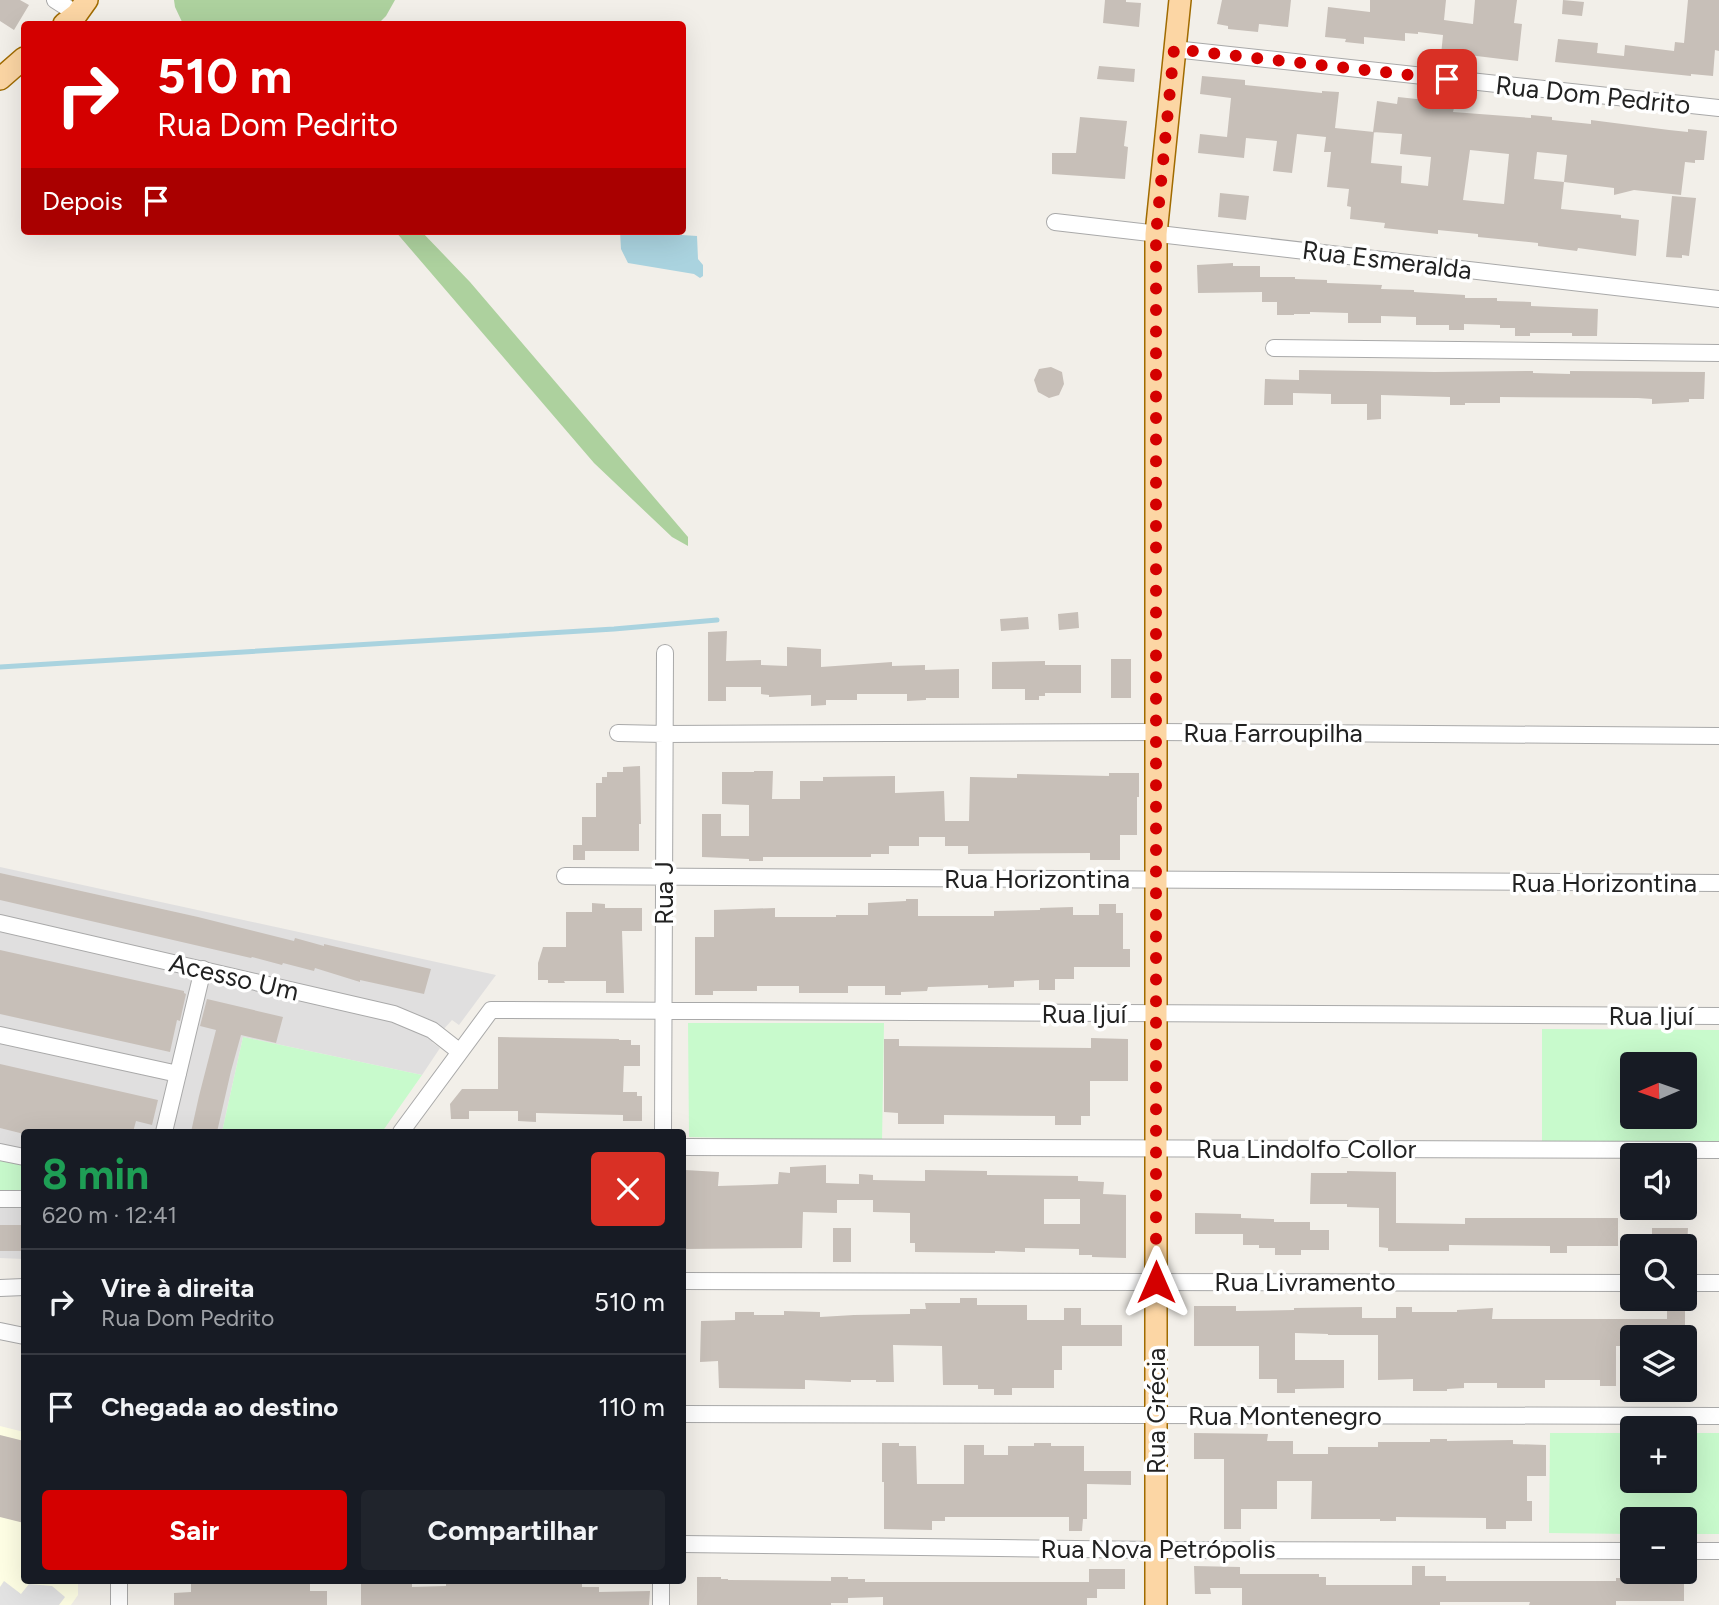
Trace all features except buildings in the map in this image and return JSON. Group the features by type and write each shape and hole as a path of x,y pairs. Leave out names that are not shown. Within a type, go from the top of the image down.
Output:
{"main road":[{"name":"Rua Grécia","path":"1156,1605 1156,234 1180,0"},
{"path":"0,79 21,61"}],"street":[{"path":"55,0 76,13"},
{"name":"Rua Dom Pedrito","path":"1174,49 1719,108"},
{"name":"Rua Esmeralda","path":"1055,222 1719,299"},
{"path":"1273,348 1719,353"},
{"name":"Rua J","path":"663,1129 665,653"},
{"name":"Rua Farroupilha","path":"618,733 1156,732 1719,736"},
{"name":"Rua Horizontina","path":"565,876 1719,883"},
{"name":"Acesso Um","path":"0,923 394,1014 432,1030 460,1052"},
{"path":"165,1129 203,969"},
{"name":"Rua Ijuí","path":"460,1052 491,1010 1719,1016"},
{"path":"0,1035 178,1074"},
{"path":"403,1129 460,1052"},
{"name":"Rua Lindolfo Collor","path":"686,1147 1719,1150"},
{"path":"0,1152 21,1156"},
{"path":"0,1199 21,1199"},
{"name":"Rua Livramento","path":"686,1281 1620,1283"},
{"path":"1697,1283 1719,1283"},
{"path":"0,1288 21,1287"},
{"path":"0,1331 21,1335"},
{"name":"Rua Montenegro","path":"686,1414 1719,1416"},
{"name":"Rua Nova Petrópolis","path":"686,1544 1156,1550 1620,1551"},
{"path":"1697,1551 1719,1551"},
{"path":"119,1584 119,1605"},
{"path":"661,1584 661,1605"}],"shaded area":[{"path":"0,867 496,975 459,1025 452,1020 432,1042 440,1048 422,1075 243,1037 223,1129 21,1129 21,1259 0,1258"},
{"path":"0,1426 21,1431 21,1584 78,1584 78,1595 71,1605 0,1605"},
{"path":"4,1581 21,1594 29,1584 52,1586 65,1597 59,1605 0,1605 0,1587"}],"green space":[{"path":"174,0 395,0 381,21 182,21"},
{"path":"398,235 425,235 470,282 688,537 688,546 672,537 594,463"},
{"path":"688,1023 884,1023 882,1142 689,1137"},
{"path":"1542,1029 1719,1030 1719,1142 1542,1141"},
{"path":"243,1037 422,1075 384,1129 223,1129"},
{"path":"0,1158 21,1163 21,1191 0,1191"},
{"path":"1550,1433 1620,1433 1620,1493 1697,1493 1697,1433 1719,1433 1719,1534 1697,1534 1697,1507 1620,1507 1620,1534 1549,1533"}],"water":[{"path":"620,235 697,236 698,259 703,265 703,276 700,278 694,274 628,263 621,249"}],"waterway":[{"path":"0,667 614,629 717,620"}],"route":[{"path":"1156,1282 1156,234 1174,49 1447,79"}]}
